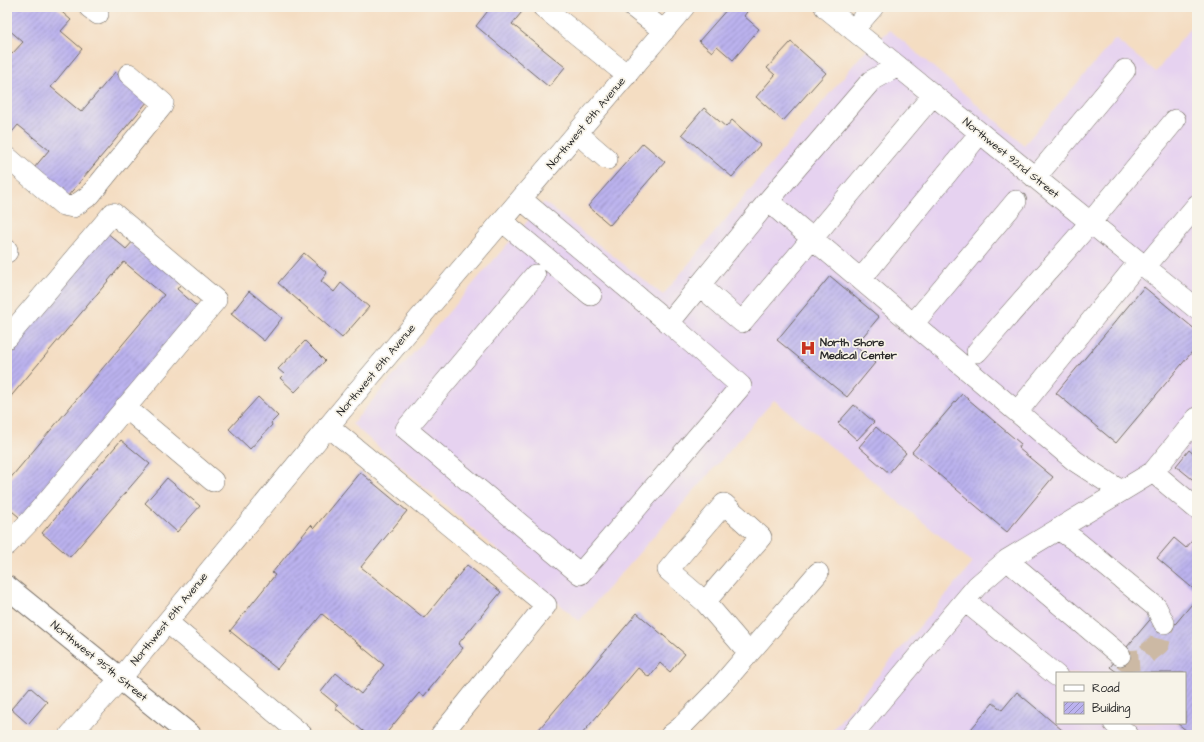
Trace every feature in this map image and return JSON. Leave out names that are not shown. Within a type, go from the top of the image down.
[{"type":"main road","name":"Northwest 95th Street","points":[[7,587],[190,735]]},
{"type":"street","points":[[544,7],[627,75]]},
{"type":"street","points":[[633,7],[664,31]]},
{"type":"street","name":"Northwest 8th Avenue","points":[[70,735],[121,678],[328,426],[684,7]]},
{"type":"street","name":"Northwest 92nd Street","points":[[825,7],[1197,309]]},
{"type":"street","points":[[854,30],[873,7]]},
{"type":"street","points":[[669,323],[768,201],[871,81],[898,66]]},
{"type":"street","points":[[1035,178],[1125,70]]},
{"type":"street","points":[[7,157],[63,205],[73,207],[90,194],[162,106],[163,103],[129,74]]},
{"type":"street","points":[[699,285],[742,322],[933,95]]},
{"type":"street","points":[[977,352],[1090,223],[1175,120]]},
{"type":"street","points":[[577,133],[607,159]]},
{"type":"street","points":[[861,279],[980,133]]},
{"type":"street","points":[[521,199],[669,323],[741,386],[580,574],[406,429],[535,275]]},
{"type":"street","points":[[768,201],[1075,461],[1121,491]]},
{"type":"street","points":[[913,324],[1016,201]]},
{"type":"street","points":[[1017,412],[1142,265],[1197,205]]},
{"type":"street","points":[[7,338],[113,213],[216,300],[31,520],[7,545]]},
{"type":"street","points":[[502,221],[591,295]]},
{"type":"street","points":[[125,407],[212,481]]},
{"type":"street","points":[[861,732],[977,586],[1007,560],[1153,472],[1197,418]]},
{"type":"street","points":[[328,426],[546,606],[441,735]]},
{"type":"street","points":[[1153,472],[1197,509]]},
{"type":"street","points":[[704,602],[761,537],[724,504],[668,570],[704,602],[749,653]]},
{"type":"street","points":[[1058,529],[1076,541],[1156,607],[1164,623]]},
{"type":"street","points":[[1007,560],[1120,655]]},
{"type":"street","points":[[671,735],[680,728],[749,653],[818,573]]},
{"type":"street","points":[[965,601],[1056,675]]},
{"type":"street","points":[[167,622],[302,735]]},
{"type":"street","points":[[1115,724],[1128,735]]},
{"type":"shaded area","name":"North Shore Medical Center","points":[[1197,19],[1197,735],[828,735],[973,563],[774,400],[579,621],[352,424],[544,202],[663,295],[864,52],[890,30],[1024,145],[1115,39],[1156,72]]},
{"type":"building","points":[[7,7],[56,7],[71,20],[61,31],[82,49],[51,87],[81,112],[115,72],[148,101],[67,197],[34,168],[49,150],[18,125],[7,138],[7,49],[12,54],[23,42],[7,28]]},
{"type":"building","points":[[491,7],[526,7],[512,24],[565,67],[549,87],[476,26]]},
{"type":"building","points":[[729,7],[746,7],[749,9],[744,16],[759,29],[733,60],[717,46],[712,52],[699,41]]},
{"type":"building","points":[[791,42],[826,73],[783,121],[756,97],[775,75],[767,68]]},
{"type":"building","points":[[704,108],[726,127],[732,120],[760,145],[732,177],[682,134]]},
{"type":"building","points":[[643,143],[665,162],[610,225],[588,206]]},
{"type":"building","points":[[105,231],[126,249],[135,239],[183,281],[177,289],[202,311],[24,521],[7,507],[7,480],[8,481],[164,295],[124,262],[7,401],[7,346]]},
{"type":"building","points":[[304,253],[327,273],[321,281],[334,292],[341,283],[369,307],[342,338],[278,283]]},
{"type":"building","points":[[830,276],[879,317],[855,346],[875,363],[847,397],[777,340]]},
{"type":"building","points":[[1144,287],[1197,331],[1197,346],[1116,443],[1056,393]]},
{"type":"building","points":[[249,291],[282,318],[264,341],[231,314]]},
{"type":"building","points":[[305,341],[325,361],[295,392],[280,378],[284,374],[278,369]]},
{"type":"building","points":[[962,394],[1021,444],[1018,448],[1053,477],[1007,532],[912,452]]},
{"type":"building","points":[[258,397],[278,416],[271,423],[272,425],[250,449],[229,429]]},
{"type":"building","points":[[854,405],[874,422],[857,440],[838,423]]},
{"type":"building","points":[[876,427],[906,453],[889,473],[859,447]]},
{"type":"building","points":[[121,440],[150,464],[70,557],[42,533]]},
{"type":"building","points":[[1189,450],[1197,457],[1197,483],[1176,466]]},
{"type":"building","points":[[360,472],[407,511],[361,567],[424,618],[467,565],[501,592],[458,644],[463,648],[424,696],[419,693],[385,735],[368,735],[335,708],[338,706],[321,692],[336,673],[361,694],[384,665],[322,614],[277,669],[230,631],[275,575],[272,573],[311,525],[314,528]]},
{"type":"building","points":[[167,478],[200,506],[177,532],[145,503]]},
{"type":"building","points":[[1197,535],[1197,592],[1157,558],[1174,538],[1186,548]]},
{"type":"building","points":[[1197,598],[1197,735],[1192,735],[1178,724],[1186,724],[1186,672],[1117,672],[1110,667],[1154,615],[1171,629]]},
{"type":"building","points":[[637,613],[685,654],[670,672],[660,663],[649,677],[638,668],[581,735],[534,735]]},
{"type":"building","points":[[30,687],[47,702],[28,724],[11,709]]},
{"type":"building","points":[[1017,692],[1068,735],[966,735],[993,703],[1002,710]]},
{"type":"tunnel","points":[[1120,655],[1127,661],[1139,660],[1159,644],[1164,623]]},
{"type":"place","name":"North Shore Medical Center","points":[[808,348]]}]
